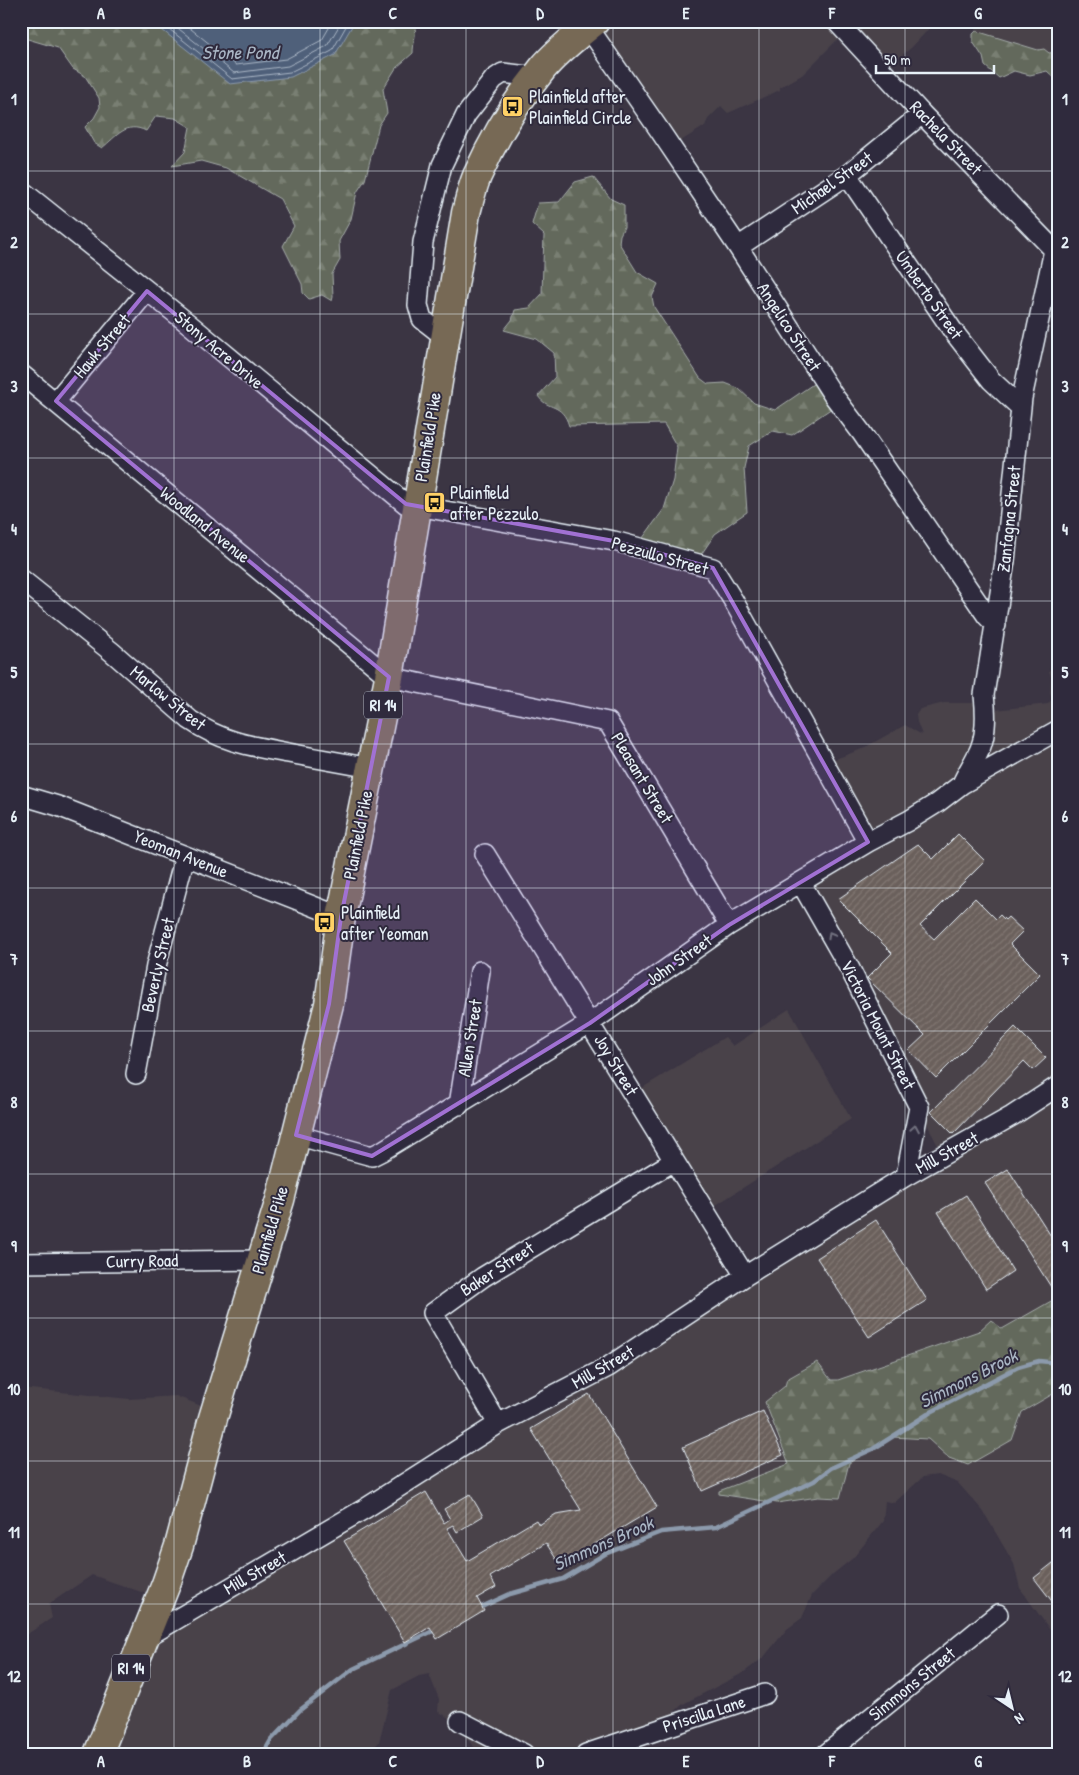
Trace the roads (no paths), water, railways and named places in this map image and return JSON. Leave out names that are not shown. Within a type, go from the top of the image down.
[{"type":"main road","name":"Plainfield Pike","points":[[98,1754],[166,1584],[179,1546],[213,1418],[280,1200],[329,1004],[341,917],[389,677],[466,213],[477,177],[500,130],[543,67],[591,24]]},
{"type":"street","name":"Rachela Street","points":[[836,21],[922,114],[1056,252]]},
{"type":"street","name":"Angelico Street","points":[[591,24],[833,395],[861,432],[987,616],[996,625]]},
{"type":"street","points":[[445,337],[422,319],[418,305],[423,242],[442,165],[466,115],[494,79],[503,73],[536,78]]},
{"type":"street","name":"Michael Street","points":[[738,247],[847,174],[922,114]]},
{"type":"street","name":"Umberto Street","points":[[847,174],[953,331],[991,380],[1021,408]]},
{"type":"street","name":"Stony Acre Drive","points":[[21,190],[147,291],[390,492],[406,504],[417,506]]},
{"type":"street","name":"Zanfagna Street","points":[[962,784],[983,739],[986,710],[984,695],[1005,560],[1021,408],[1056,252]]},
{"type":"street","name":"Hawk Street","points":[[56,401],[147,291]]},
{"type":"street","name":"Woodland Avenue","points":[[21,374],[389,677]]},
{"type":"street","name":"Pezzullo Street","points":[[417,506],[614,541],[713,568],[733,600],[868,842]]},
{"type":"street","name":"Marlow Street","points":[[21,579],[112,652],[204,730],[223,739],[248,746],[371,768]]},
{"type":"street","name":"Pleasant Street","points":[[389,677],[608,722],[729,925]]},
{"type":"street","name":"John Street","points":[[296,1135],[372,1156],[459,1105],[590,1023],[729,925],[868,842],[908,821],[937,803],[962,784],[1058,730]]},
{"type":"street","name":"Yeoman Avenue","points":[[21,795],[58,806],[341,917]]},
{"type":"street","name":"Joy Street","points":[[485,854],[745,1276]]},
{"type":"street","name":"Beverly Street","points":[[136,1074],[156,966],[185,856]]},
{"type":"street","name":"Victoria Mount Street","points":[[801,883],[850,969],[919,1107],[906,1176]]},
{"type":"street","name":"Allen Street","points":[[459,1105],[480,971]]},
{"type":"street","name":"Mill Street","points":[[143,1639],[366,1508],[498,1424],[608,1367],[745,1276],[906,1176],[1012,1116],[1058,1086]]},
{"type":"street","name":"Baker Street","points":[[498,1424],[433,1312],[483,1277],[674,1161]]},
{"type":"street","name":"Curry Road","points":[[21,1263],[262,1260]]},
{"type":"street","name":"Simmons Street","points":[[826,1754],[998,1614]]},
{"type":"street","name":"Priscilla Lane","points":[[586,1754],[764,1694]]},
{"type":"street","points":[[460,1721],[524,1754]]},
{"type":"water","name":"Stone Pond","points":[[149,21],[355,21],[335,55],[291,77],[230,84]]},
{"type":"waterway","name":"Simmons Brook","points":[[477,1609],[510,1594],[563,1579],[605,1554],[661,1532],[716,1527],[814,1481],[831,1468],[873,1449],[931,1412],[1018,1367],[1039,1361],[1058,1363]]},
{"type":"waterway","name":"Simmons Brook","points":[[263,1754],[271,1740],[300,1710],[353,1669],[437,1629]]},
{"type":"place","name":"Plainfield after Plainfield Circle","points":[[513,107]]},
{"type":"place","name":"Plainfield after Pezzulo","points":[[434,503]]},
{"type":"place","name":"Plainfield after Yeoman","points":[[325,923]]}]
